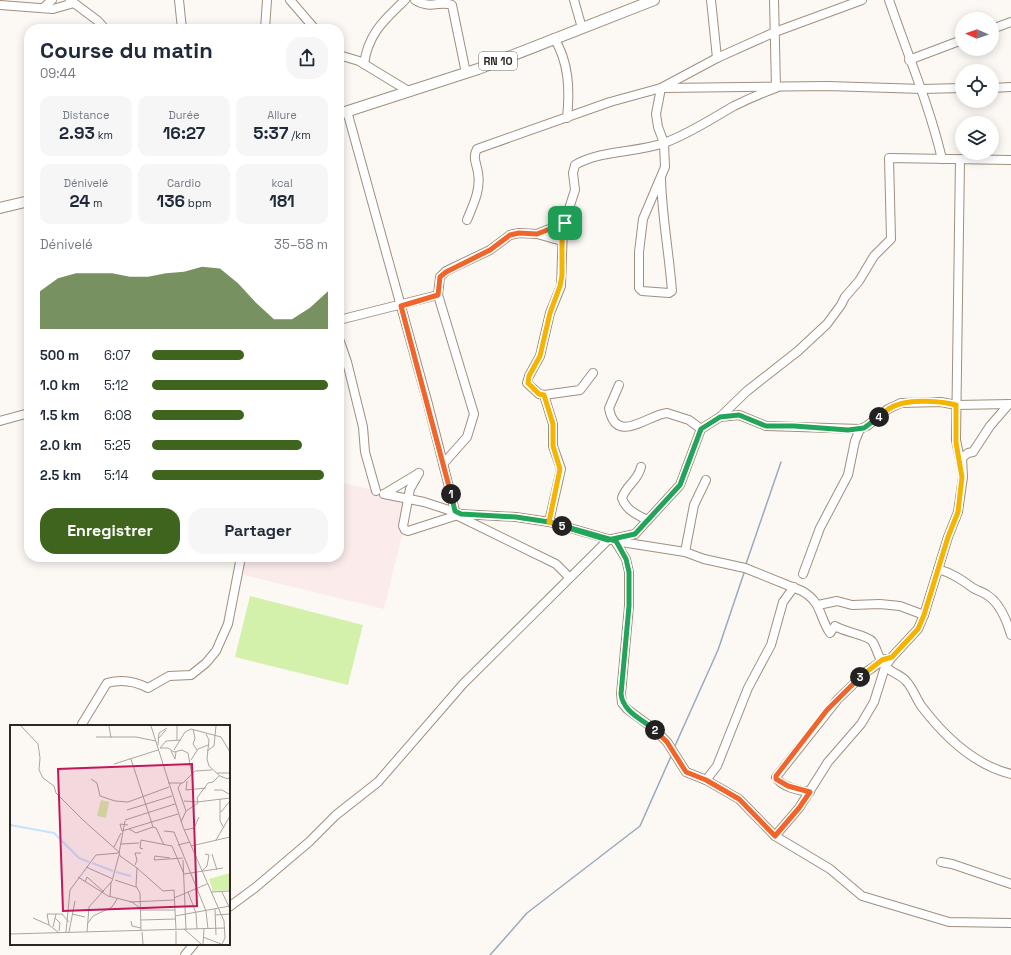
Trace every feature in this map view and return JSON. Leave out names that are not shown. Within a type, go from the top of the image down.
[{"type":"main road","name":"RN 10","points":[[344,112],[466,73],[654,0]]},
{"type":"main road","points":[[0,208],[24,202]]},
{"type":"street","points":[[43,8],[52,0]]},
{"type":"street","points":[[179,0],[181,24]]},
{"type":"street","points":[[266,24],[268,0]]},
{"type":"street","points":[[290,0],[311,24]]},
{"type":"street","points":[[364,64],[368,44],[374,33],[405,0]]},
{"type":"street","points":[[415,0],[428,5],[447,3],[452,5],[466,73]]},
{"type":"street","points":[[574,0],[582,28]]},
{"type":"street","points":[[711,0],[717,58]]},
{"type":"street","points":[[774,0],[776,88]]},
{"type":"street","points":[[467,220],[479,188],[478,173],[474,157],[477,149],[610,102],[660,88],[717,58],[775,32],[862,0]]},
{"type":"street","points":[[889,0],[909,60],[922,89],[934,124],[942,159]]},
{"type":"street","points":[[0,5],[58,8],[72,2],[101,24]]},
{"type":"street","points":[[999,26],[1011,22]]},
{"type":"street","points":[[554,38],[558,44],[568,80],[567,118]]},
{"type":"street","points":[[909,60],[955,43]]},
{"type":"street","points":[[344,58],[364,64],[410,92]]},
{"type":"street","points":[[660,88],[776,88],[828,86],[922,89],[955,88]]},
{"type":"street","points":[[999,88],[1011,87]]},
{"type":"street","points":[[660,88],[656,114],[658,127],[664,143],[666,158],[661,179],[643,218],[639,252],[639,288],[642,291],[669,293],[672,291],[667,238],[662,216],[661,179]]},
{"type":"street","points":[[593,373],[580,390],[544,395],[539,394],[529,386],[528,379],[540,356],[550,313],[560,286],[562,275],[562,241],[565,223],[575,190],[573,173],[575,165],[603,156],[664,143],[708,122],[749,98],[776,88]]},
{"type":"street","points":[[344,115],[401,306],[457,513]]},
{"type":"street","points":[[230,906],[256,888],[309,842],[336,815],[378,782],[463,684],[513,636],[569,578],[612,540],[635,534],[680,485],[701,429],[720,417],[747,391],[798,351],[827,324],[845,297],[859,281],[874,256],[891,239],[889,158],[955,159]]},
{"type":"street","points":[[960,160],[956,443],[962,477]]},
{"type":"street","points":[[999,160],[1011,160]]},
{"type":"street","points":[[537,234],[565,223]]},
{"type":"street","points":[[443,464],[467,437],[474,414],[438,295],[440,277],[446,272],[490,250],[510,235],[519,233],[537,234],[562,241]]},
{"type":"street","points":[[344,319],[401,306],[438,295]]},
{"type":"street","points":[[344,353],[363,427],[365,452],[376,491]]},
{"type":"street","points":[[619,385],[609,408],[618,426],[633,426],[667,413],[690,420],[701,429]]},
{"type":"street","points":[[544,395],[553,424],[553,446],[560,469],[549,522]]},
{"type":"street","points":[[720,417],[739,415],[766,426],[860,429],[867,426],[900,403],[941,402],[956,405],[1010,404]]},
{"type":"street","points":[[810,792],[780,783],[776,779],[776,776],[827,710],[860,678],[884,664],[892,657],[918,629],[924,615],[948,537],[958,512],[962,477],[962,458],[968,453],[973,452],[990,426],[1010,404]]},
{"type":"street","points":[[0,421],[24,414]]},
{"type":"street","points":[[803,574],[820,528],[848,475],[855,441],[860,429]]},
{"type":"street","points":[[641,467],[639,475],[624,492],[622,498],[626,506],[635,514],[648,520]]},
{"type":"street","points":[[685,552],[694,506],[706,480]]},
{"type":"street","points":[[569,578],[556,564],[457,513],[408,499],[403,526],[408,531],[457,513],[516,517],[549,522],[612,540],[685,552],[704,559],[747,569],[794,587],[810,596],[818,605],[830,633],[835,626],[847,632],[864,636],[872,641],[876,654],[884,664],[906,681],[928,715],[959,746],[981,762],[1011,774]]},
{"type":"street","points":[[612,540],[626,559],[629,572],[629,606],[621,694],[622,703],[667,742],[686,772],[706,780],[739,799],[775,836],[830,869],[854,890],[869,899],[949,922],[1011,923]]},
{"type":"street","points":[[82,724],[107,683],[116,680],[127,681],[148,688],[169,676],[191,675],[206,663],[216,651],[228,624],[240,562]]},
{"type":"street","points":[[938,569],[952,573],[978,592],[987,594],[996,602],[1008,624],[1011,635]]},
{"type":"street","points":[[706,780],[717,766],[748,688],[771,646],[783,602],[794,587]]},
{"type":"street","points":[[818,605],[836,601],[852,605],[880,604],[900,606],[924,615]]},
{"type":"street","points":[[775,836],[799,808],[828,762],[861,724],[874,702],[884,664]]},
{"type":"street","points":[[941,862],[952,864],[1011,884]]},
{"type":"street","points":[[185,955],[193,945]]},
{"type":"shaded area","points":[[344,483],[411,499],[384,609],[235,573],[238,562],[344,562]]},
{"type":"green space","points":[[250,596],[363,625],[348,685],[235,657]]},
{"type":"waterway","points":[[746,564],[781,462]]},
{"type":"waterway","points":[[674,748],[718,650],[745,570]]},
{"type":"waterway","points":[[490,955],[527,913],[640,826],[672,754]]},
{"type":"route","points":[[565,223],[537,234],[519,233],[510,235],[490,250],[446,272],[440,277],[438,283],[438,295],[401,306],[455,511],[461,514],[516,517],[549,522],[608,540],[616,541],[626,559],[629,572],[629,606],[621,694],[622,703],[627,709],[654,729],[667,742],[686,772],[692,776],[706,780],[739,799],[775,836],[799,808],[810,792],[779,782],[776,779],[779,772],[796,749],[810,734],[827,710],[866,672],[882,660],[892,657],[918,629],[924,615],[948,537],[958,512],[960,501],[962,477],[956,443],[956,405],[941,402],[900,403],[895,405],[867,426],[860,429],[848,430],[794,426],[766,426],[739,415],[720,417],[701,429],[680,485],[635,534],[608,540],[578,531],[549,522],[560,474],[560,464],[553,446],[553,424],[544,395],[539,394],[529,386],[528,379],[540,356],[546,336],[548,319],[560,286],[562,275],[563,227],[565,223]]}]
